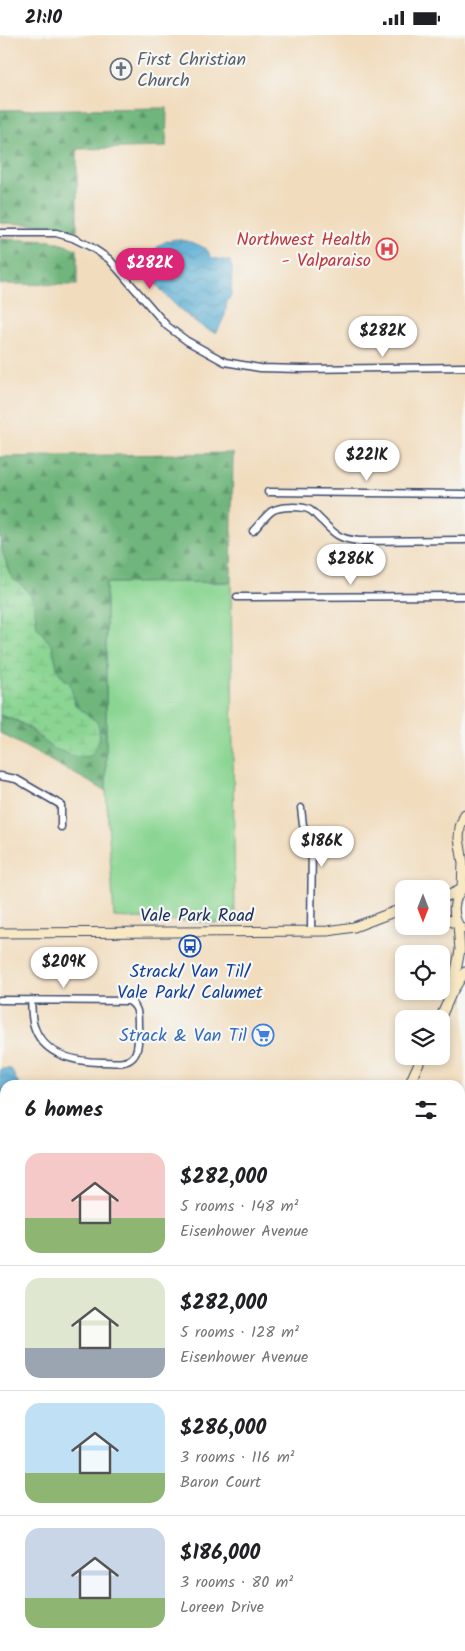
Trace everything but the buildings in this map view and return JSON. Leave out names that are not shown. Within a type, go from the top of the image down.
[{"type":"main road","points":[[452,992],[460,950],[458,924],[454,907],[462,888],[463,866],[459,838],[460,827],[465,818]]},
{"type":"main road","points":[[450,894],[462,888]]},
{"type":"main road","name":"Vale Park Road","points":[[0,933],[341,930],[395,912]]},
{"type":"main road","name":"Vale Park Road","points":[[391,914],[395,914]]},
{"type":"main road","points":[[450,921],[458,924],[465,933]]},
{"type":"main road","points":[[444,1010],[452,992],[465,972]]},
{"type":"main road","points":[[411,1080],[418,1065]]},
{"type":"street","points":[[0,233],[56,233],[73,238],[91,247],[109,259],[167,326],[218,360],[260,368],[465,367]]},
{"type":"street","points":[[268,492],[465,494]]},
{"type":"street","points":[[253,531],[270,512],[277,509],[298,508],[312,511],[338,537],[348,540],[465,540]]},
{"type":"street","points":[[237,597],[465,596]]},
{"type":"street","points":[[0,776],[16,779],[61,805],[61,827]]},
{"type":"street","points":[[301,808],[303,825],[312,843],[311,931]]},
{"type":"street","points":[[0,1000],[30,1000],[129,1001],[135,1005],[138,1011],[138,1048],[134,1057],[126,1062],[92,1062],[72,1060],[61,1055],[42,1040],[34,1027],[30,1000]]},
{"type":"green space","points":[[167,108],[166,147],[77,149],[77,231],[52,225],[0,223],[0,110]]},
{"type":"green space","points":[[0,239],[52,241],[77,249],[77,285],[0,284]]},
{"type":"green space","points":[[233,453],[231,582],[106,583],[106,791],[0,733],[0,715],[21,723],[39,738],[100,738],[86,713],[75,706],[70,683],[61,676],[52,646],[37,627],[32,599],[24,587],[13,579],[9,573],[0,536],[0,457]]},
{"type":"green space","points":[[0,536],[9,573],[13,579],[24,587],[33,599],[37,627],[52,646],[61,676],[70,683],[75,705],[97,722],[99,740],[91,756],[77,757],[52,748],[30,728],[18,721],[0,715]]},
{"type":"green space","points":[[231,582],[235,924],[114,917],[106,791],[106,583]]},
{"type":"water","points":[[176,239],[201,246],[208,251],[212,258],[230,261],[232,268],[231,296],[227,302],[225,315],[217,332],[210,331],[191,318],[168,298],[152,279],[149,268],[156,249],[163,243]]},
{"type":"water","points":[[0,1069],[11,1069],[16,1080],[0,1080]]},
{"type":"place","name":"First Christian Church","points":[[121,69]]},
{"type":"place","name":"Northwest Health - Valparaiso","points":[[387,249]]},
{"type":"place","name":"Strack/ Van Til/ Vale Park/ Calumet","points":[[190,946]]},
{"type":"place","name":"Strack & Van Til","points":[[263,1035]]}]
